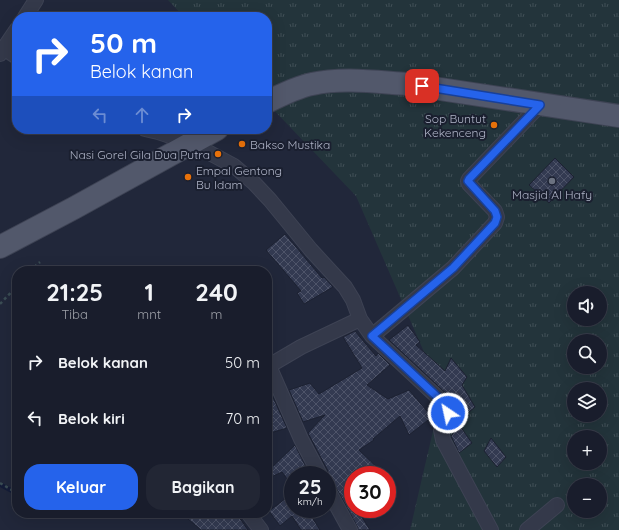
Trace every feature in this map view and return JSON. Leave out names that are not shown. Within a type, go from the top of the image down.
[{"type":"main road","points":[[272,99],[312,84],[336,81],[407,84],[619,116]]},
{"type":"main road","points":[[0,247],[208,134]]},
{"type":"street","points":[[28,12],[36,0]]},
{"type":"street","points":[[12,37],[2,51],[12,54]]},
{"type":"street","points":[[372,336],[453,268],[495,223],[497,217],[495,211],[468,181],[540,105]]},
{"type":"street","points":[[164,134],[191,143],[234,166],[261,190],[311,250],[345,287],[353,300],[360,319],[372,336],[446,405],[448,413],[441,430],[443,440],[491,530]]},
{"type":"street","points":[[272,365],[301,347],[360,319]]},
{"type":"street","points":[[272,376],[315,466]]},
{"type":"street","points":[[336,504],[350,530]]},
{"type":"street","points":[[526,530],[557,504]]},
{"type":"street","points":[[252,518],[261,530]]},
{"type":"path","points":[[36,266],[40,262]]},
{"type":"path","points":[[0,304],[12,291]]},
{"type":"path","points":[[0,483],[12,490]]},
{"type":"green space","points":[[168,0],[619,0],[619,530],[410,530],[439,405],[445,371],[424,352],[356,196],[272,108],[272,12],[179,12]]},
{"type":"building","name":"Masjid Al Hafy","points":[[555,158],[574,177],[549,203],[529,185]]},
{"type":"building","points":[[285,234],[322,278],[324,277],[333,287],[304,304],[297,293],[301,291],[266,250]]},
{"type":"building","points":[[408,325],[420,342],[416,345],[445,371],[451,358],[467,377],[462,385],[475,407],[462,418],[452,399],[389,340]]},
{"type":"building","points":[[355,331],[376,356],[378,353],[390,365],[367,385],[388,399],[409,390],[432,417],[409,435],[400,416],[373,439],[374,440],[359,450],[376,466],[344,466],[344,502],[336,488],[336,466],[325,466],[308,433],[325,415],[303,422],[289,390],[310,383],[319,394],[362,368],[343,337]]},
{"type":"building","points":[[272,395],[287,428],[272,432]]},
{"type":"building","points":[[460,426],[472,443],[459,453],[451,436]]},
{"type":"building","points":[[491,438],[506,457],[497,467],[484,451]]},
{"type":"building","points":[[295,445],[306,466],[284,466],[284,475],[282,472],[272,477],[272,467]]},
{"type":"building","points":[[284,500],[284,518],[290,518],[280,526],[272,515],[272,509]]},
{"type":"building","points":[[187,518],[240,518],[248,530],[201,530]]},
{"type":"building","points":[[293,518],[313,518],[320,530],[301,530]]},
{"type":"building","points":[[353,518],[363,518],[370,530],[358,530]]},
{"type":"waterway","points":[[1,485],[12,491]]},
{"type":"place","name":"Sop Buntut Kekenceng","points":[[494,125]]},
{"type":"place","name":"Bakso Mustika","points":[[242,144]]},
{"type":"place","name":"Nasi Gorel Gila Dua Putra","points":[[218,154]]},
{"type":"place","name":"Empal Gentong Bu Idam","points":[[188,177]]},
{"type":"place","name":"Masjid Al Hafy","points":[[552,181]]},
{"type":"route","points":[[422,86],[540,105],[468,181],[469,184],[495,211],[497,217],[495,223],[453,268],[372,336],[446,405],[448,413]]}]
